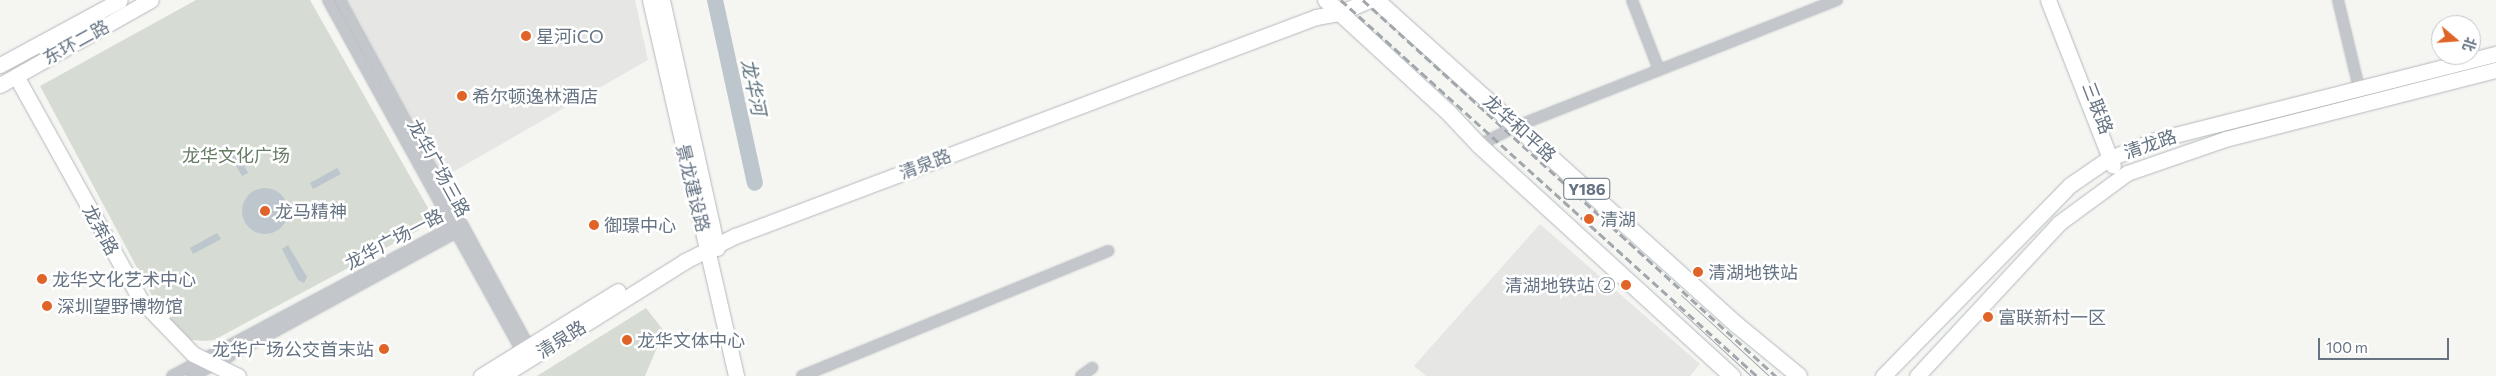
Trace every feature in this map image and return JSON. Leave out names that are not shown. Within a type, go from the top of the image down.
[{"type":"main road","name":"东环二路","points":[[0,65],[120,0]]},
{"type":"main road","name":"东环二路","points":[[0,84],[151,0]]},
{"type":"main road","name":"景龙建设路","points":[[650,0],[697,216],[711,243],[746,376]]},
{"type":"main road","name":"景龙建设路","points":[[662,0],[736,376]]},
{"type":"main road","name":"清泉路","points":[[481,376],[711,243],[1316,17],[1330,3],[1370,0]]},
{"type":"main road","name":"龙华和平路","points":[[1376,0],[1737,325],[1799,376]]},
{"type":"main road","name":"三联路","points":[[2048,0],[2121,178]]},
{"type":"main road","name":"三联路","points":[[2057,0],[2112,157]]},
{"type":"main road","name":"Y186","points":[[1330,3],[1448,112],[1479,145],[1732,376]]},
{"type":"main road","name":"清龙路","points":[[1883,376],[2070,185],[2112,157],[2155,140],[2496,54]]},
{"type":"main road","name":"清龙路","points":[[1917,376],[2059,223],[2121,178],[2225,139],[2496,70]]},
{"type":"main road","name":"龙奔路","points":[[16,76],[137,294],[169,332],[207,362],[238,376]]},
{"type":"main road","name":"清泉路","points":[[502,376],[711,243]]},
{"type":"street","name":"龙华广场三路","points":[[328,0],[526,349]]},
{"type":"street","name":"龙华广场三路","points":[[340,0],[457,227]]},
{"type":"street","points":[[1632,0],[1659,70]]},
{"type":"street","points":[[1479,145],[1517,126],[1824,2],[1838,0]]},
{"type":"street","points":[[2338,0],[2359,88]]},
{"type":"street","name":"龙华广场一路","points":[[172,376],[207,362],[457,227]]},
{"type":"street","points":[[802,376],[1109,251]]},
{"type":"street","name":"龙华广场一路","points":[[193,376],[207,362]]},
{"type":"street","points":[[1081,376],[1092,368]]},
{"type":"shaded area","points":[[347,0],[635,0],[648,60],[444,177]]},
{"type":"shaded area","points":[[235,149],[248,173],[242,176],[228,152]]},
{"type":"shaded area","points":[[337,168],[341,174],[313,189],[310,183]]},
{"type":"shaded area","points":[[270,188],[282,194],[287,202],[287,220],[282,228],[274,233],[260,234],[248,228],[243,220],[242,206],[248,194],[256,189]]},
{"type":"shaded area","points":[[1540,224],[1700,364],[1690,376],[1426,376],[1414,366]]},
{"type":"shaded area","points":[[217,233],[221,239],[193,254],[190,248]]},
{"type":"shaded area","points":[[288,245],[307,277],[304,283],[298,280],[282,249]]},
{"type":"green space","name":"龙华文化广场","points":[[196,0],[310,0],[428,208],[419,230],[214,340],[206,341],[191,340],[158,307],[40,86]]},
{"type":"green space","name":"龙华文体中心","points":[[646,308],[664,331],[645,376],[537,376]]},
{"type":"waterway","name":"龙华河","points":[[715,0],[755,183]]},
{"type":"tram line","points":[[1681,295],[1769,376]]},
{"type":"tram line","points":[[1673,304],[1751,376]]},
{"type":"railway","points":[[1341,0],[1757,376]]},
{"type":"railway","points":[[1363,0],[1776,376]]},
{"type":"place","name":"星河iCO","points":[[526,36]]},
{"type":"place","name":"希尔顿逸林酒店","points":[[462,96]]},
{"type":"place","name":"龙马精神","points":[[265,211]]},
{"type":"place","name":"清湖","points":[[1589,219]]},
{"type":"place","name":"御璟中心","points":[[594,225]]},
{"type":"place","name":"清湖地铁站","points":[[1698,272]]},
{"type":"place","name":"龙华文化艺术中心","points":[[42,279]]},
{"type":"place","name":"清湖地铁站 ②","points":[[1626,285]]},
{"type":"place","name":"深圳望野博物馆","points":[[47,306]]},
{"type":"place","name":"富联新村一区","points":[[1988,317]]},
{"type":"place","name":"龙华文体中心","points":[[627,340]]},
{"type":"place","name":"龙华广场公交首末站","points":[[384,349]]}]
